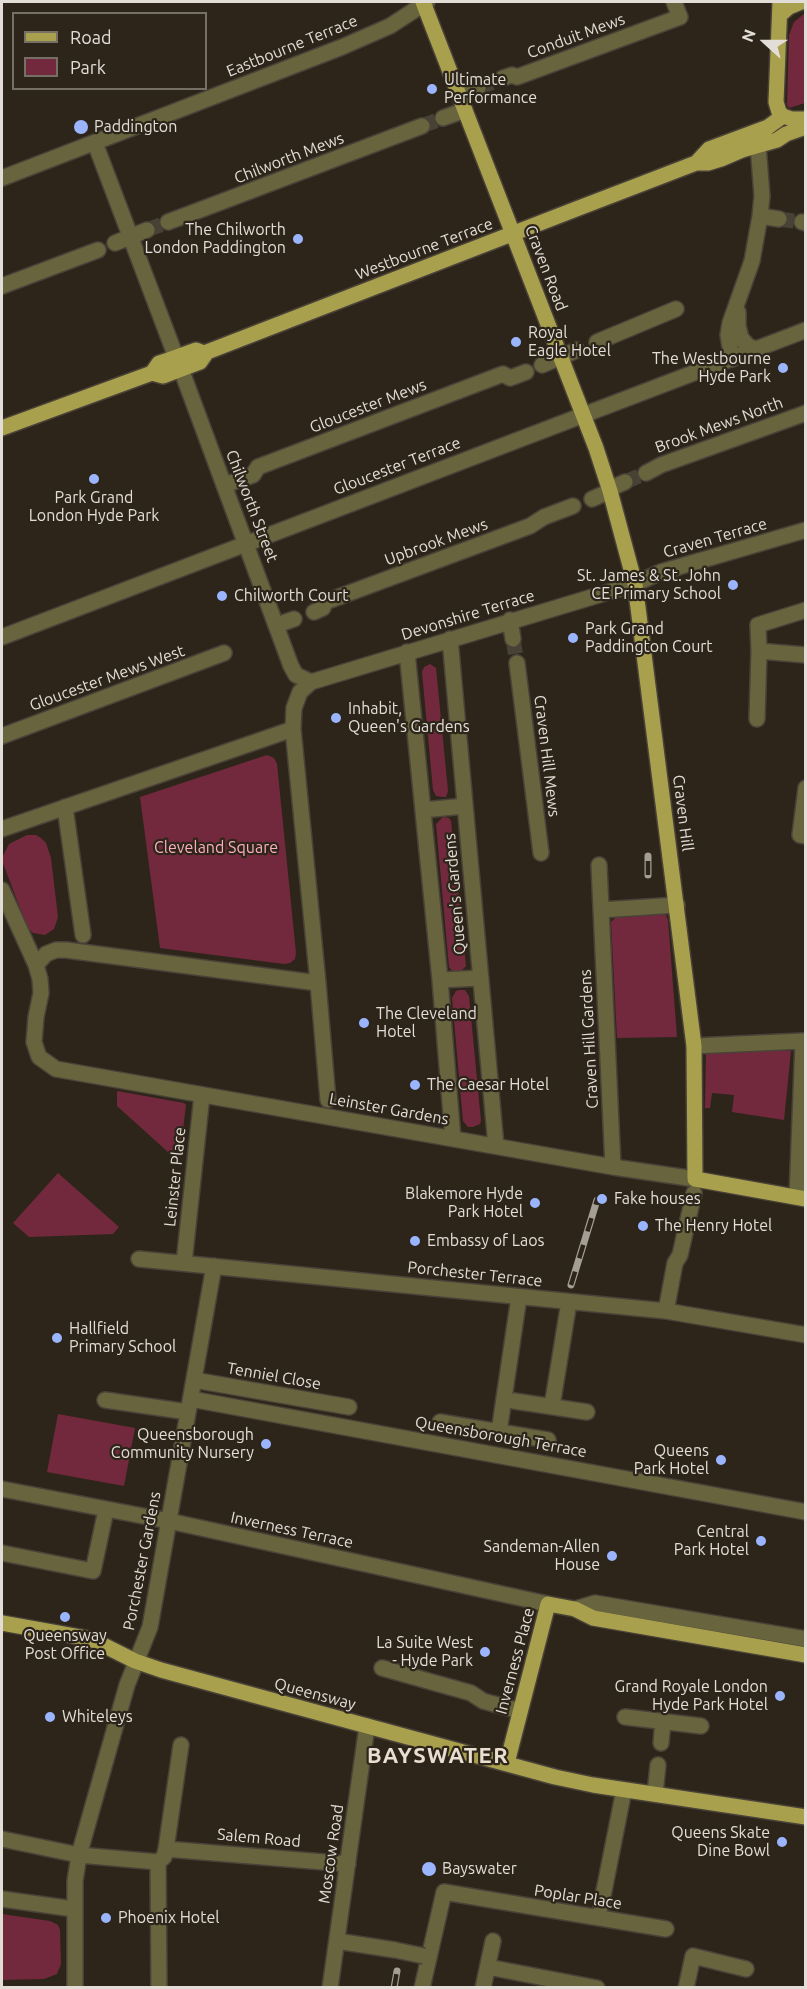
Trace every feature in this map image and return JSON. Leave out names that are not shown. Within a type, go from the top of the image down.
[{"type":"main road","name":"Craven Road","points":[[424,2],[583,416],[609,490],[635,584]]},
{"type":"main road","points":[[801,2],[780,8],[776,97],[777,108],[783,116],[792,119],[806,119]]},
{"type":"main road","points":[[696,163],[709,149],[768,127],[783,116]]},
{"type":"main road","name":"Westbourne Terrace","points":[[2,428],[152,373],[164,376],[179,363],[200,362],[204,353],[696,163],[708,163],[777,140],[806,127]]},
{"type":"main road","name":"Craven Hill","points":[[635,584],[694,1046]]},
{"type":"main road","points":[[694,1046],[694,1186],[801,1198]]},
{"type":"main road","name":"Inverness Terrace","points":[[548,1604],[575,1609],[593,1618],[806,1655]]},
{"type":"main road","name":"Inverness Place","points":[[507,1763],[548,1604]]},
{"type":"main road","name":"Queensway","points":[[2,1623],[91,1639],[135,1661],[172,1673],[555,1777],[624,1790],[806,1817]]},
{"type":"street","name":"Eastbourne Terrace","points":[[2,178],[342,47],[390,26],[424,2]]},
{"type":"street","name":"Conduit Mews","points":[[503,78],[512,75],[517,77],[680,17],[674,2]]},
{"type":"street","points":[[442,118],[463,103],[478,88]]},
{"type":"street","name":"Chilworth Mews","points":[[168,222],[422,126]]},
{"type":"street","name":"Chilworth Street","points":[[95,143],[296,675],[311,682]]},
{"type":"street","points":[[732,359],[728,335],[730,323],[752,261],[760,216],[762,196],[758,145]]},
{"type":"street","points":[[760,216],[779,219]]},
{"type":"street","points":[[114,243],[147,230]]},
{"type":"street","points":[[2,286],[98,250]]},
{"type":"street","points":[[738,303],[737,320],[741,338],[748,346],[755,349]]},
{"type":"street","points":[[597,342],[676,309]]},
{"type":"street","name":"Gloucester Terrace","points":[[2,637],[806,330]]},
{"type":"street","points":[[542,365],[577,350]]},
{"type":"street","name":"Gloucester Mews","points":[[225,485],[253,475],[258,467],[503,374],[510,378],[526,372]]},
{"type":"street","name":"Brook Mews North","points":[[646,473],[661,465],[806,412]]},
{"type":"street","points":[[592,499],[625,482]]},
{"type":"street","name":"Upbrook Mews","points":[[314,612],[323,608],[325,602],[530,526],[544,517],[573,506]]},
{"type":"street","name":"Craven Terrace","points":[[635,584],[661,572],[806,530]]},
{"type":"street","name":"Devonshire Terrace","points":[[311,682],[635,584]]},
{"type":"street","points":[[757,719],[758,625],[806,610]]},
{"type":"street","points":[[277,625],[294,619]]},
{"type":"street","points":[[510,620],[513,639]]},
{"type":"street","name":"Queen's Gardens","points":[[450,639],[496,1146]]},
{"type":"street","points":[[759,651],[806,655]]},
{"type":"street","name":"Queen's Gardens","points":[[407,652],[440,981],[453,1139]]},
{"type":"street","name":"Gloucester Mews West","points":[[2,736],[224,653]]},
{"type":"street","name":"Craven Hill Mews","points":[[517,663],[541,853]]},
{"type":"street","points":[[311,682],[300,692],[292,718],[328,1100]]},
{"type":"street","points":[[2,829],[293,729]]},
{"type":"street","points":[[806,788],[800,836],[806,836]]},
{"type":"street","points":[[423,810],[465,806]]},
{"type":"street","points":[[65,807],[83,935]]},
{"type":"street","name":"Craven Hill Gardens","points":[[599,865],[613,1167]]},
{"type":"street","name":"Leinster Gardens","points":[[2,890],[36,965],[40,979],[41,993],[34,1042],[39,1057],[56,1069],[613,1167],[694,1186]]},
{"type":"street","points":[[601,910],[677,905]]},
{"type":"street","points":[[36,965],[46,954],[56,950],[318,983]]},
{"type":"street","name":"Queen's Gardens","points":[[440,981],[481,978]]},
{"type":"street","points":[[694,1046],[803,1041],[801,1198]]},
{"type":"street","name":"Leinster Place","points":[[184,1263],[202,1095]]},
{"type":"street","points":[[666,1311],[694,1186]]},
{"type":"street","name":"Porchester Terrace","points":[[139,1259],[666,1311],[806,1335]]},
{"type":"street","name":"Porchester Gardens","points":[[75,1988],[74,1909],[79,1855],[135,1661],[145,1644],[150,1627],[214,1266]]},
{"type":"street","points":[[499,1432],[519,1297]]},
{"type":"street","points":[[552,1406],[569,1302]]},
{"type":"street","name":"Tenniel Close","points":[[194,1380],[349,1407]]},
{"type":"street","name":"Queensborough Terrace","points":[[105,1400],[189,1406],[806,1512]]},
{"type":"street","points":[[514,1401],[587,1412]]},
{"type":"street","points":[[440,1422],[548,1440]]},
{"type":"street","name":"Inverness Terrace","points":[[2,1489],[169,1521],[548,1604]]},
{"type":"street","points":[[2,1553],[93,1570],[106,1510]]},
{"type":"street","name":"Inverness Terrace","points":[[575,1609],[595,1603],[806,1639]]},
{"type":"street","points":[[382,1668],[471,1693],[483,1701],[520,1711]]},
{"type":"street","points":[[625,1717],[701,1726]]},
{"type":"street","points":[[661,1743],[663,1722]]},
{"type":"street","name":"Moscow Road","points":[[330,1988],[367,1726]]},
{"type":"street","points":[[159,1988],[162,1855],[181,1745]]},
{"type":"street","points":[[655,1794],[658,1765]]},
{"type":"street","points":[[601,1906],[624,1790]]},
{"type":"street","name":"Salem Road","points":[[2,1839],[79,1855],[162,1855],[348,1864]]},
{"type":"street","name":"Poplar Place","points":[[422,1988],[426,1957],[444,1892],[666,1929]]},
{"type":"street","points":[[2,1899],[74,1909]]},
{"type":"street","points":[[337,1941],[426,1957]]},
{"type":"street","points":[[483,1988],[493,1941]]},
{"type":"street","points":[[686,1988],[693,1956],[746,1968]]},
{"type":"street","points":[[488,1967],[558,1984],[597,1988]]},
{"type":"green space","points":[[805,13],[805,103],[789,108],[787,105],[789,35],[794,22]]},
{"type":"green space","points":[[430,664],[436,668],[448,791],[446,797],[436,796],[433,790],[422,672],[424,667]]},
{"type":"green space","name":"Cleveland Square","points":[[267,755],[274,758],[277,764],[295,959],[284,964],[160,948],[140,797]]},
{"type":"green space","points":[[443,817],[451,821],[466,966],[459,973],[454,973],[449,967],[436,824]]},
{"type":"green space","points":[[27,835],[36,835],[41,838],[46,843],[51,858],[58,917],[54,929],[45,935],[33,933],[27,927],[3,863],[3,856],[9,844]]},
{"type":"green space","points":[[665,913],[668,920],[677,1037],[617,1038],[611,922],[617,916]]},
{"type":"green space","points":[[459,990],[465,990],[469,996],[481,1121],[473,1127],[468,1127],[463,1121],[452,998]]},
{"type":"green space","points":[[706,1051],[791,1051],[784,1120],[732,1112],[734,1095],[712,1093],[710,1108],[705,1108]]},
{"type":"green space","points":[[117,1091],[186,1105],[179,1162],[117,1106]]},
{"type":"green space","points":[[58,1173],[119,1227],[113,1234],[29,1237],[13,1223]]},
{"type":"green space","points":[[58,1414],[135,1428],[124,1486],[47,1472]]},
{"type":"green space","points":[[2,1914],[50,1921],[58,1925],[61,1964],[57,1974],[44,1979],[2,1980]]},
{"type":"tunnel","points":[[478,88],[503,78]]},
{"type":"tunnel","points":[[422,126],[443,118]]},
{"type":"tunnel","points":[[779,219],[802,222]]},
{"type":"tunnel","points":[[147,230],[168,222]]},
{"type":"tunnel","points":[[625,482],[646,473]]},
{"type":"tunnel","points":[[513,639],[517,663]]},
{"type":"railway","points":[[648,856],[648,875]]},
{"type":"railway","points":[[571,1285],[597,1200]]},
{"type":"railway","points":[[394,1988],[397,1971]]},
{"type":"place","name":"Ultimate Performance","points":[[432,89]]},
{"type":"place","name":"Paddington","points":[[81,127]]},
{"type":"place","name":"The Chilworth London Paddington","points":[[298,239]]},
{"type":"place","name":"Royal Eagle Hotel","points":[[516,342]]},
{"type":"place","name":"The Westbourne Hyde Park","points":[[783,368]]},
{"type":"place","name":"Park Grand London Hyde Park","points":[[94,479]]},
{"type":"place","name":"St. James & St. John CE Primary School","points":[[733,585]]},
{"type":"place","name":"Chilworth Court","points":[[222,596]]},
{"type":"place","name":"Park Grand Paddington Court","points":[[573,638]]},
{"type":"place","name":"Inhabit, Queen's Gardens","points":[[336,718]]},
{"type":"place","name":"The Cleveland Hotel","points":[[364,1023]]},
{"type":"place","name":"The Caesar Hotel","points":[[415,1085]]},
{"type":"place","name":"Fake houses","points":[[602,1199]]},
{"type":"place","name":"Blakemore Hyde Park Hotel","points":[[535,1203]]},
{"type":"place","name":"The Henry Hotel","points":[[643,1226]]},
{"type":"place","name":"Embassy of Laos","points":[[415,1241]]},
{"type":"place","name":"Hallfield Primary School","points":[[57,1338]]},
{"type":"place","name":"Queensborough Community Nursery","points":[[266,1444]]},
{"type":"place","name":"Queens Park Hotel","points":[[721,1460]]},
{"type":"place","name":"Central Park Hotel","points":[[761,1541]]},
{"type":"place","name":"Sandeman-Allen House","points":[[612,1556]]},
{"type":"place","name":"Queensway Post Office","points":[[65,1617]]},
{"type":"place","name":"La Suite West - Hyde Park","points":[[485,1652]]},
{"type":"place","name":"Grand Royale London Hyde Park Hotel","points":[[780,1696]]},
{"type":"place","name":"Whiteleys","points":[[50,1717]]},
{"type":"place","name":"Queens Skate Dine Bowl","points":[[782,1842]]},
{"type":"place","name":"Bayswater","points":[[429,1869]]},
{"type":"place","name":"Phoenix Hotel","points":[[106,1918]]},
{"type":"district","name":"BAYSWATER","points":[[438,1756]]}]
